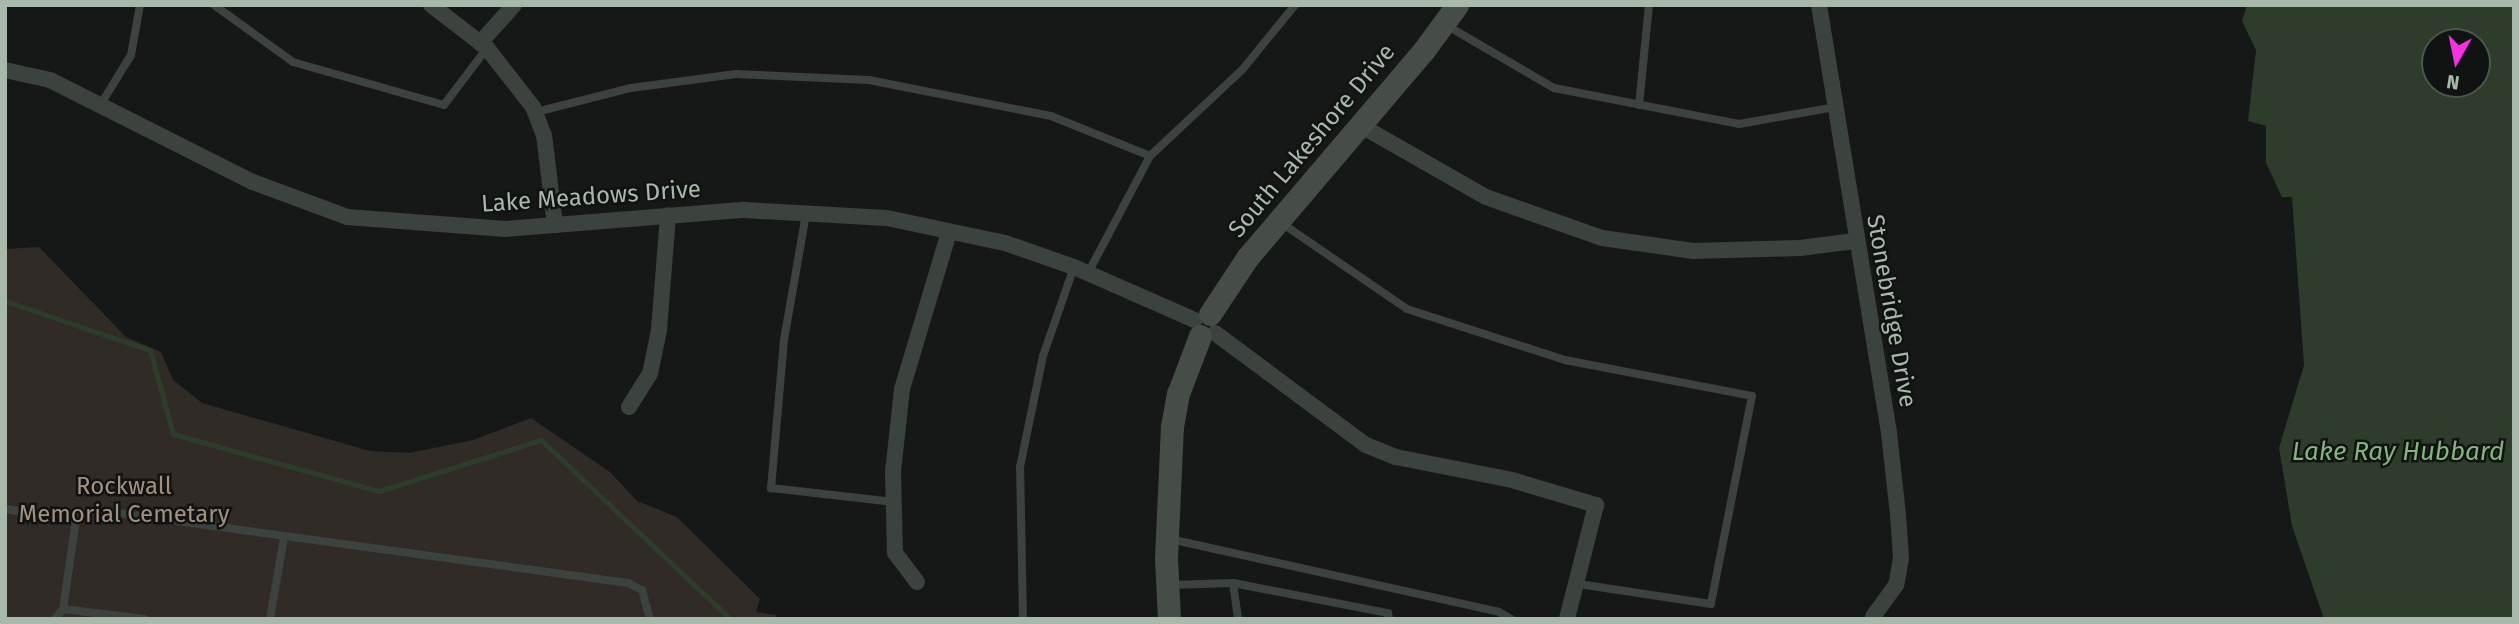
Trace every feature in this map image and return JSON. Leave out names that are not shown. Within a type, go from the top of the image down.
[{"type":"street","points":[[431,5],[483,46],[536,112],[544,135],[555,225]]},
{"type":"street","points":[[483,46],[514,5]]},
{"type":"street","name":"Stonebridge Drive","points":[[1819,5],[1855,241],[1889,433],[1901,558],[1896,585],[1873,617]]},
{"type":"street","name":"South Lakeshore Drive","points":[[1169,619],[1167,538],[1174,411],[1205,326],[1277,221],[1450,14]]},
{"type":"street","name":"Lake Meadows Drive","points":[[5,70],[50,80],[253,182],[347,217],[506,229],[744,210],[887,218],[1005,243],[1081,270],[1205,326],[1366,444],[1396,457],[1512,481],[1596,505],[1567,619]]},
{"type":"street","points":[[1358,124],[1486,197],[1602,238],[1693,251],[1800,248],[1855,241]]},
{"type":"street","points":[[629,407],[650,374],[659,330],[668,215]]},
{"type":"street","points":[[917,582],[895,553],[894,502],[902,389],[949,232]]},
{"type":"lane","points":[[100,104],[131,55],[140,5]]},
{"type":"lane","points":[[214,5],[293,62],[444,105],[483,46]]},
{"type":"lane","points":[[1023,619],[1020,467],[1043,356],[1081,270],[1150,156],[1242,70],[1295,5]]},
{"type":"lane","points":[[1639,106],[1649,5]]},
{"type":"lane","points":[[1450,14],[1553,88],[1740,124],[1835,107]]},
{"type":"lane","points":[[536,112],[631,88],[736,74],[869,80],[1051,116],[1150,156]]},
{"type":"lane","points":[[806,214],[784,340],[771,488],[894,502]]},
{"type":"lane","points":[[1277,221],[1407,309],[1565,360],[1752,396],[1711,604],[1578,584]]},
{"type":"lane","points":[[5,509],[76,520]]},
{"type":"lane","points":[[55,619],[63,610],[76,520],[83,512],[116,511],[284,537],[628,583],[642,590],[650,619]]},
{"type":"lane","points":[[270,619],[284,537]]},
{"type":"lane","points":[[1167,538],[1499,612],[1511,619]]},
{"type":"lane","points":[[1233,583],[1237,619]]},
{"type":"lane","points":[[1167,585],[1233,583],[1388,613],[1389,619]]},
{"type":"lane","points":[[63,610],[144,619]]},
{"type":"green space","name":"Rockwall Memorial Cemetary","points":[[39,247],[126,337],[161,352],[173,380],[202,403],[370,451],[409,453],[473,440],[531,418],[610,472],[637,501],[677,517],[760,599],[756,612],[776,615],[775,619],[5,619],[5,249]]},
{"type":"water","name":"Lake Ray Hubbard","points":[[2247,5],[2514,5],[2514,619],[2324,619],[2292,526],[2279,448],[2304,365],[2292,197],[2282,197],[2266,163],[2266,126],[2248,121],[2256,50],[2242,21]]},
{"type":"waterway","points":[[5,301],[150,350],[173,434],[379,491],[541,440],[730,619]]}]
